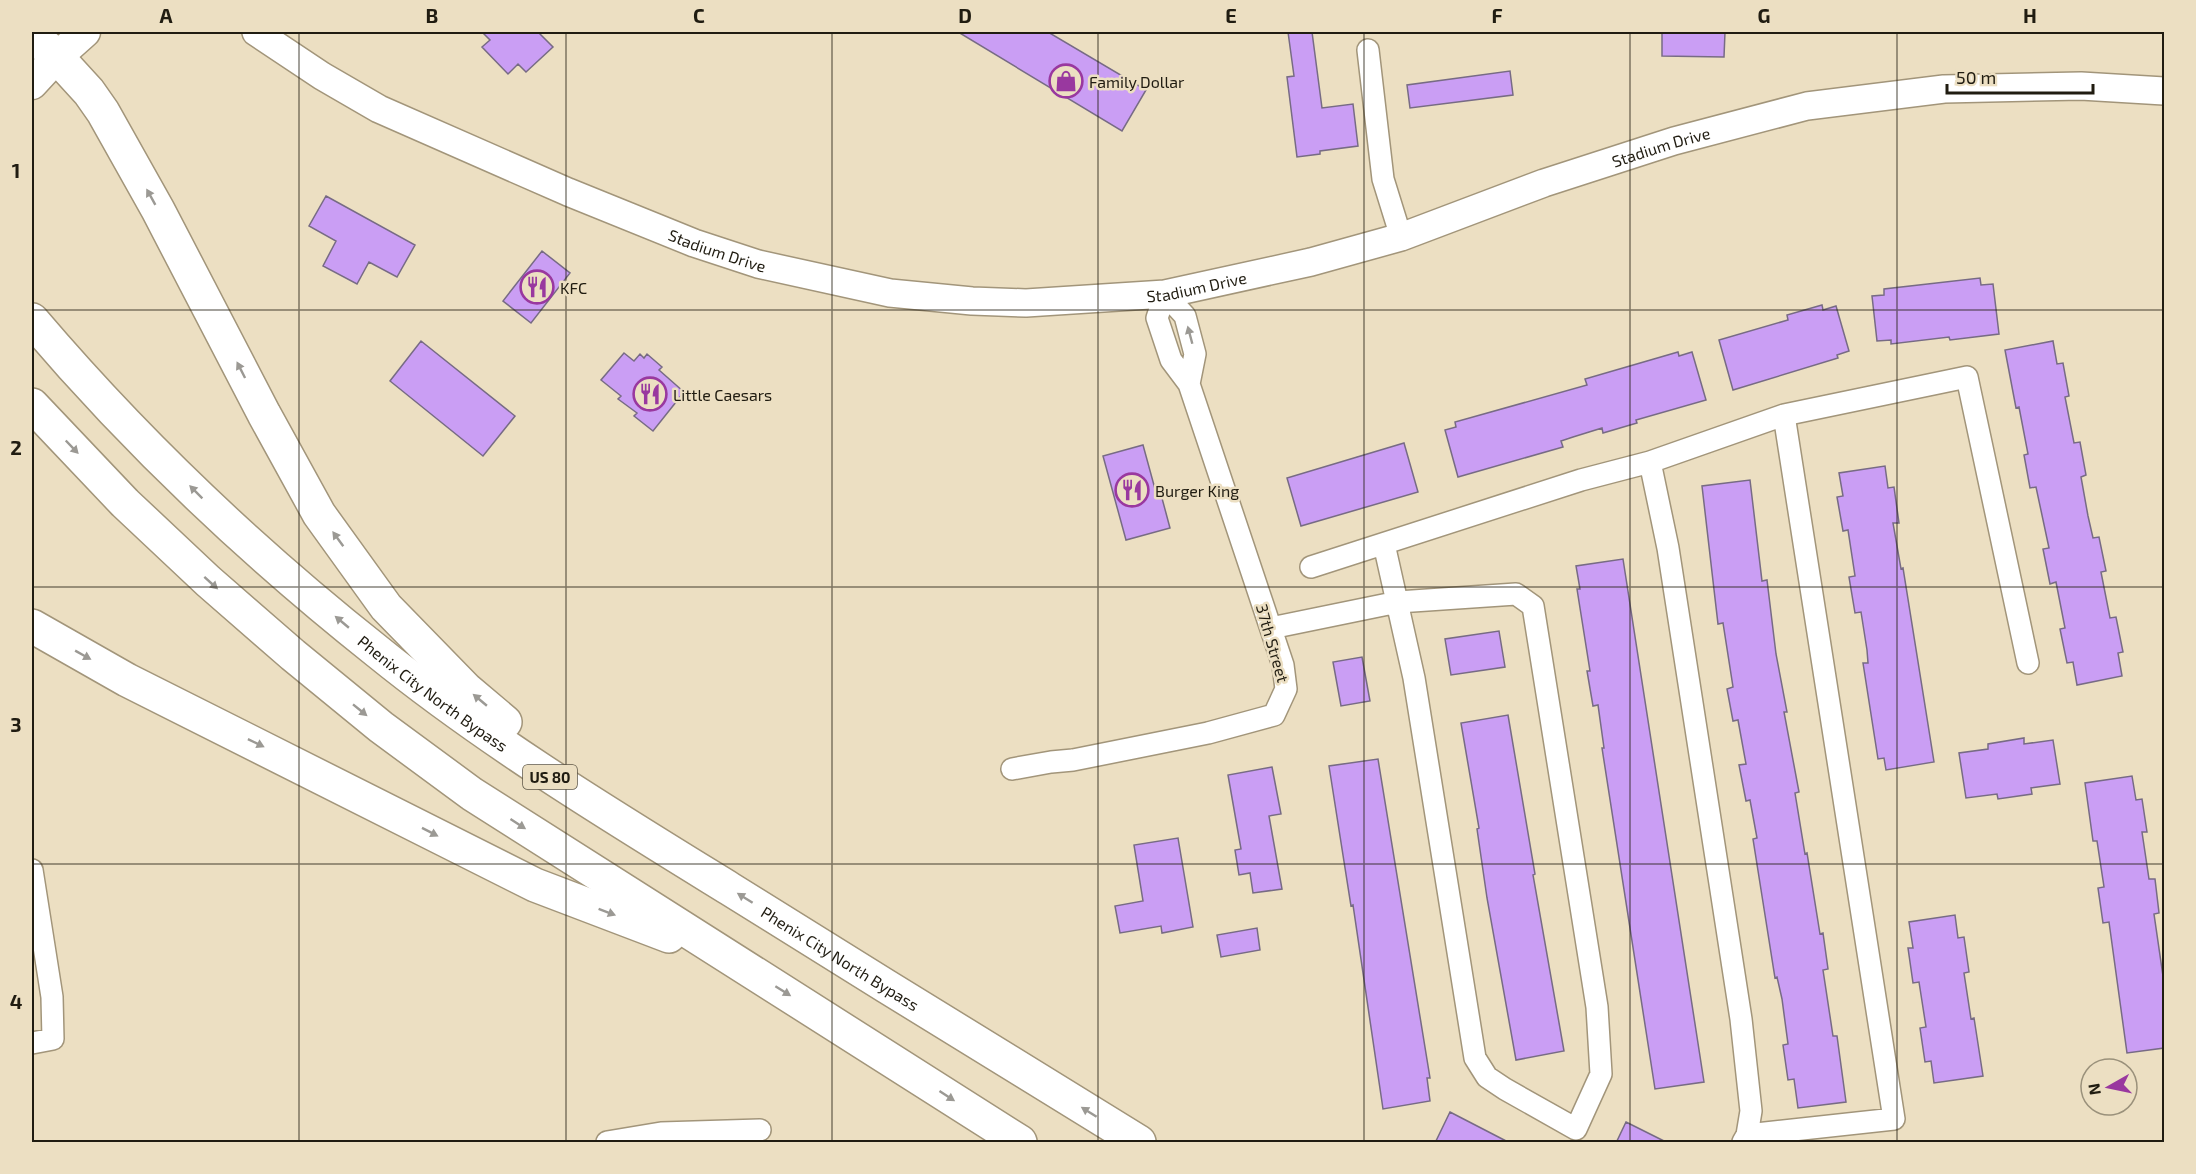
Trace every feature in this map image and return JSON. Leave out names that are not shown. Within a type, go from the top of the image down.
[{"type":"highway","points":[[32,34],[89,92],[103,112],[159,210],[264,414],[319,514],[386,607],[466,688],[501,718],[692,866]]},
{"type":"highway","name":"Phenix City North Bypass","points":[[32,320],[129,426],[209,505],[379,654],[525,761],[1139,1143]]},
{"type":"highway","points":[[32,405],[125,502],[208,580],[293,655],[381,727],[472,795],[1020,1143]]},
{"type":"highway","points":[[32,626],[127,680],[535,885],[733,960]]},
{"type":"main road","points":[[32,84],[85,32]]},
{"type":"street","name":"Stadium Drive","points":[[256,32],[322,76],[379,110],[577,196],[694,243],[758,264],[890,293],[958,301],[1026,303],[1165,294],[1311,262],[1401,237],[1544,183],[1663,144],[1807,106],[1944,89],[2081,86],[2164,91]]},
{"type":"street","points":[[1368,50],[1383,179],[1401,237]]},
{"type":"street","name":"37th Street","points":[[1012,769],[1073,760],[1208,733],[1274,714],[1286,689],[1283,665],[1189,384],[1195,354],[1185,315],[1165,294]]},
{"type":"street","points":[[1311,567],[1581,480],[1650,462],[1785,415],[1967,377],[2028,663]]},
{"type":"street","points":[[1650,462],[1668,548],[1741,1020],[1750,1111],[1745,1139],[1894,1119],[1785,415]]},
{"type":"street","points":[[1271,628],[1398,602],[1516,594],[1533,606],[1597,1007],[1601,1074],[1576,1129],[1487,1077],[1475,1058],[1414,678],[1398,602],[1384,544]]},
{"type":"street","points":[[32,870],[52,997],[53,1039],[32,1043]]},
{"type":"street","points":[[607,1143],[760,1130]]},
{"type":"building","points":[[482,32],[538,32],[553,47],[526,72],[518,64],[508,74],[482,47],[490,40]]},
{"type":"building","points":[[958,32],[1048,32],[1146,90],[1122,131]]},
{"type":"building","points":[[1288,32],[1312,32],[1322,108],[1353,104],[1358,146],[1320,151],[1320,154],[1297,157],[1287,77],[1294,76]]},
{"type":"building","points":[[1662,32],[1725,32],[1724,57],[1662,56]]},
{"type":"building","points":[[1510,71],[1513,95],[1410,108],[1407,85]]},
{"type":"building","points":[[326,196],[415,245],[397,277],[369,262],[357,284],[323,266],[336,241],[309,226]]},
{"type":"building","name":"KFC","points":[[542,251],[570,273],[531,323],[503,301]]},
{"type":"building","points":[[1980,278],[1981,285],[1993,284],[1999,334],[1891,344],[1891,340],[1877,341],[1872,296],[1884,295],[1884,289]]},
{"type":"building","points":[[1822,305],[1823,310],[1836,306],[1849,351],[1837,355],[1838,358],[1733,390],[1719,340],[1788,320],[1787,315]]},
{"type":"building","points":[[421,341],[515,416],[483,456],[390,381]]},
{"type":"building","points":[[2053,341],[2057,364],[2063,363],[2069,396],[2065,397],[2074,443],[2080,442],[2086,475],[2081,477],[2093,538],[2099,537],[2106,571],[2101,572],[2110,618],[2116,617],[2123,652],[2118,653],[2122,676],[2077,685],[2073,662],[2067,663],[2060,629],[2065,628],[2056,582],[2050,584],[2043,549],[2049,548],[2036,487],[2030,488],[2024,455],[2028,454],[2005,350]]},
{"type":"building","points":[[1678,352],[1679,356],[1692,352],[1706,400],[1636,420],[1637,423],[1603,433],[1602,428],[1573,437],[1561,441],[1563,447],[1458,477],[1445,430],[1456,427],[1455,422],[1587,385],[1585,379]]},
{"type":"building","name":"Little Caesars","points":[[624,353],[634,361],[640,354],[644,358],[647,354],[662,367],[659,370],[684,392],[653,431],[634,416],[637,413],[618,399],[621,396],[601,380]]},
{"type":"building","points":[[1404,443],[1418,492],[1301,526],[1287,478]]},
{"type":"building","points":[[1143,445],[1155,489],[1159,487],[1170,528],[1126,540],[1103,456]]},
{"type":"building","points":[[1885,466],[1888,488],[1894,487],[1899,523],[1893,523],[1901,569],[1903,568],[1934,762],[1886,770],[1884,758],[1878,759],[1863,663],[1868,663],[1867,650],[1861,612],[1855,613],[1849,577],[1855,576],[1848,530],[1843,531],[1837,497],[1843,496],[1839,473]]},
{"type":"building","points":[[1750,480],[1762,581],[1767,580],[1776,654],[1787,712],[1784,712],[1799,792],[1795,793],[1820,934],[1823,933],[1828,969],[1823,970],[1833,1036],[1837,1036],[1846,1102],[1798,1108],[1794,1079],[1788,1080],[1783,1045],[1788,1044],[1753,839],[1757,838],[1750,800],[1746,801],[1739,765],[1746,764],[1738,720],[1733,721],[1727,689],[1733,687],[1723,623],[1718,624],[1702,486]]},
{"type":"building","points":[[1623,559],[1704,1082],[1655,1089],[1602,748],[1604,748],[1598,705],[1593,706],[1577,589],[1580,589],[1576,566]]},
{"type":"building","points":[[1499,631],[1505,667],[1451,675],[1445,639]]},
{"type":"building","points":[[1362,657],[1370,701],[1341,706],[1333,662]]},
{"type":"building","points":[[1508,715],[1564,1051],[1516,1060],[1487,898],[1477,829],[1479,828],[1461,723]]},
{"type":"building","points":[[2024,738],[2024,744],[2053,740],[2060,784],[2031,788],[2032,794],[1998,799],[1997,794],[1966,798],[1959,753],[1988,749],[1988,744]]},
{"type":"building","points":[[1378,759],[1430,1078],[1427,1078],[1430,1101],[1383,1109],[1353,905],[1351,906],[1329,766]]},
{"type":"building","points":[[1272,767],[1281,814],[1269,816],[1282,889],[1253,893],[1250,873],[1239,875],[1235,850],[1241,849],[1228,775]]},
{"type":"building","points":[[2132,776],[2136,800],[2142,799],[2147,832],[2142,832],[2149,879],[2155,879],[2159,913],[2154,914],[2164,983],[2164,1048],[2127,1053],[2109,922],[2103,923],[2098,888],[2104,887],[2097,841],[2093,841],[2085,783]]},
{"type":"building","points":[[1178,838],[1193,927],[1162,933],[1161,926],[1120,933],[1115,906],[1143,901],[1134,845]]},
{"type":"building","points":[[1955,915],[1958,938],[1964,937],[1969,972],[1964,973],[1983,1076],[1934,1083],[1931,1061],[1925,1062],[1920,1028],[1926,1027],[1919,982],[1913,983],[1908,948],[1913,948],[1909,922]]},
{"type":"building","points":[[1257,928],[1260,950],[1221,957],[1217,935]]},
{"type":"building","points":[[1450,1112],[1510,1143],[1435,1143]]},
{"type":"building","points":[[1626,1122],[1668,1143],[1616,1143]]},
{"type":"place","name":"Family Dollar","points":[[1066,81]]},
{"type":"place","name":"KFC","points":[[537,287]]},
{"type":"place","name":"Little Caesars","points":[[650,394]]},
{"type":"place","name":"Burger King","points":[[1132,490]]}]
